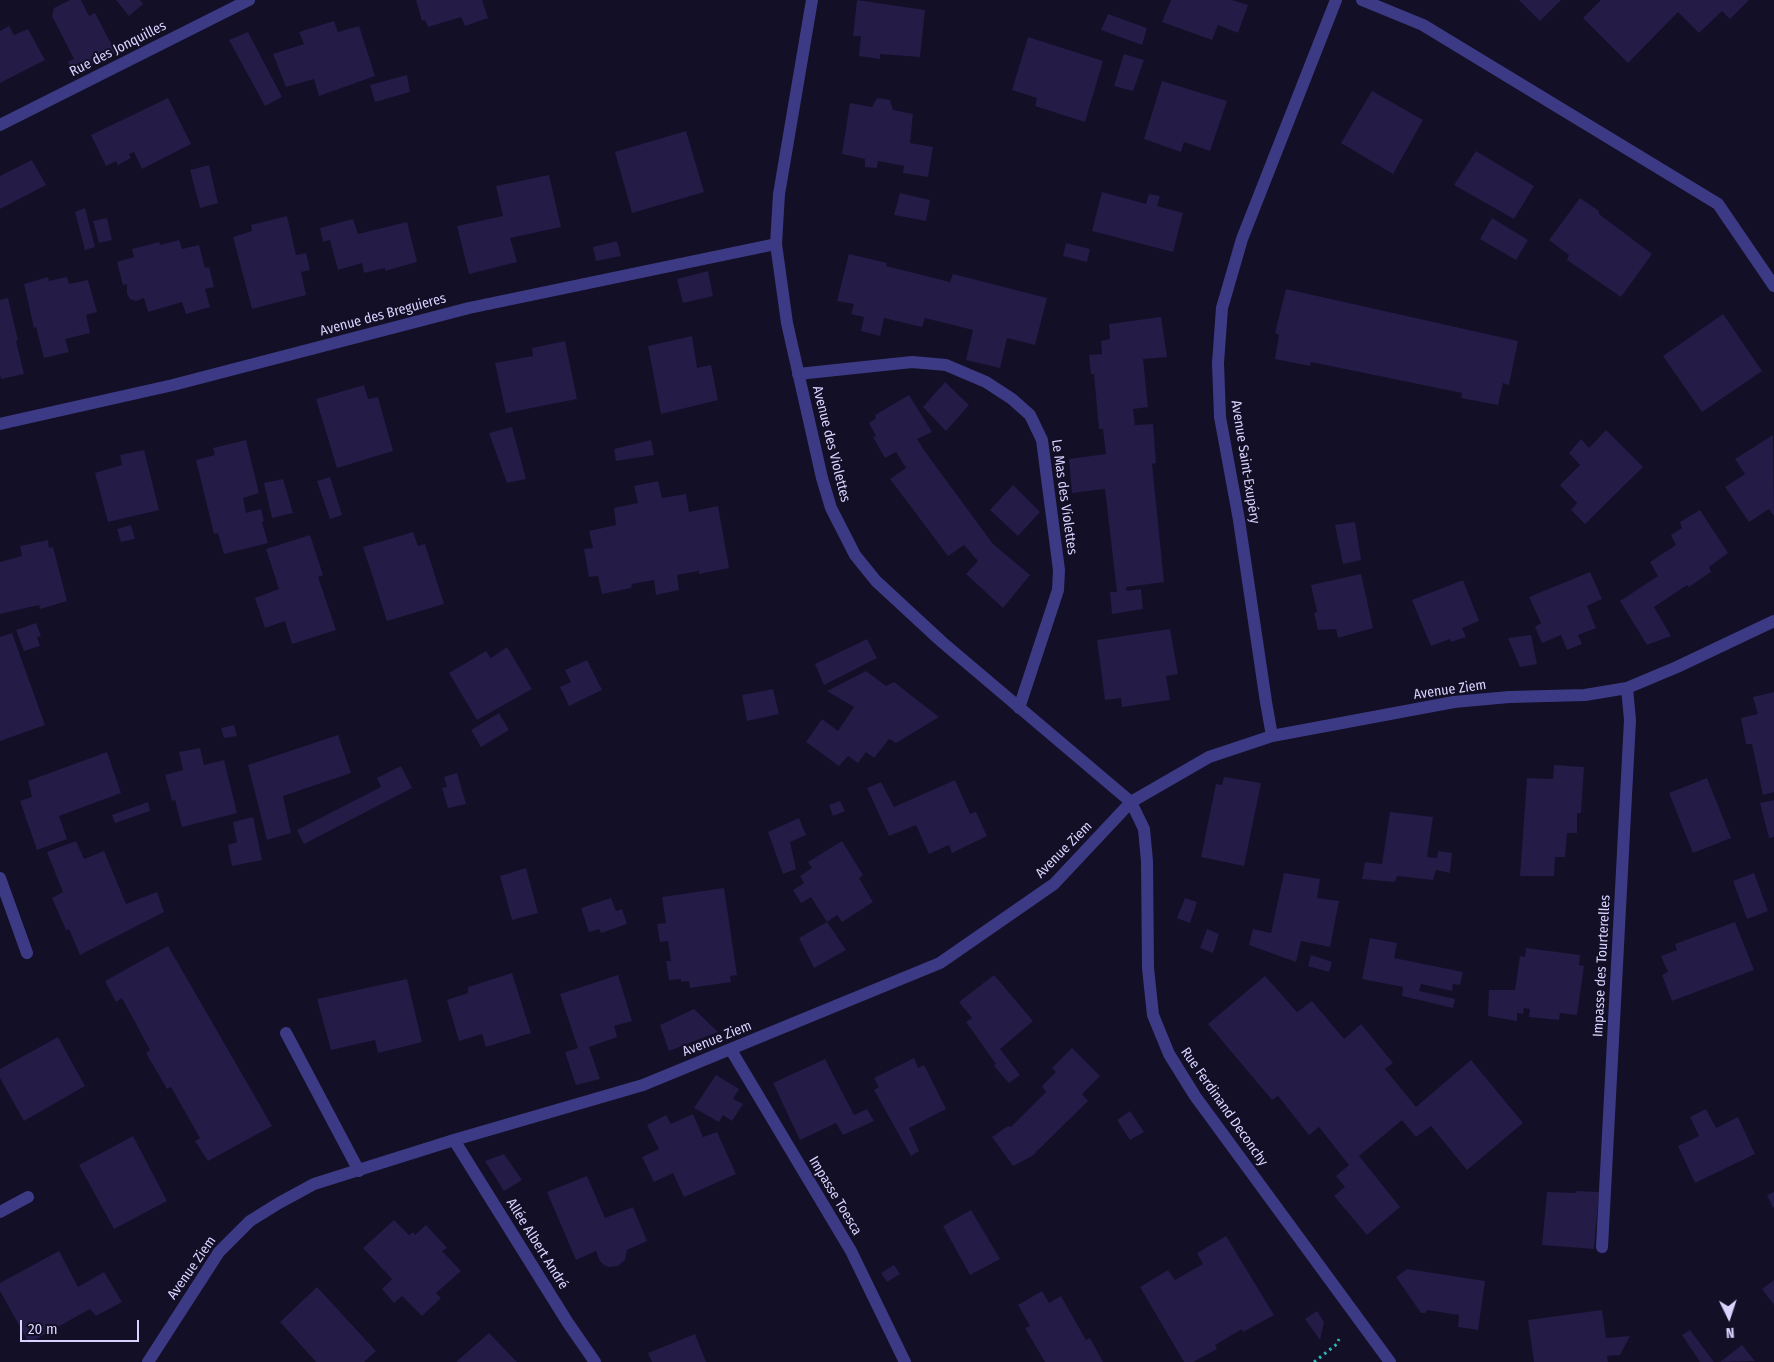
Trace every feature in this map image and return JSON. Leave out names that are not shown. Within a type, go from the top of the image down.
[{"type":"street","name":"Rue des Jonquilles","points":[[0,125],[249,0]]},
{"type":"street","name":"Avenue des Violettes","points":[[812,0],[779,194],[776,244],[787,323],[822,478],[831,508],[855,555],[876,581],[942,642],[1131,802]]},
{"type":"street","name":"Avenue Saint-Exupéry","points":[[1272,736],[1220,417],[1218,363],[1222,308],[1242,239],[1336,0]]},
{"type":"street","points":[[1362,0],[1423,25],[1718,204],[1774,286]]},
{"type":"street","name":"Avenue des Breguieres","points":[[0,424],[173,385],[469,308],[776,244]]},
{"type":"street","name":"Le Mas des Violettes","points":[[798,374],[912,362],[946,365],[986,382],[1012,399],[1030,415],[1042,440],[1060,570],[1058,590],[1019,708]]},
{"type":"street","name":"Avenue Ziem","points":[[148,1362],[219,1252],[250,1220],[314,1184],[643,1084],[731,1050],[940,963],[1054,884],[1131,802],[1210,757],[1272,736],[1454,702],[1509,697],[1585,695],[1627,688],[1677,667],[1774,621]]},
{"type":"street","name":"Impasse des Tourterelles","points":[[1602,1247],[1630,720],[1627,688]]},
{"type":"street","name":"Rue Ferdinand Deconchy","points":[[1131,802],[1144,829],[1147,861],[1148,968],[1152,1014],[1169,1054],[1201,1103],[1390,1362]]},
{"type":"street","points":[[0,878],[27,953]]},
{"type":"street","points":[[286,1033],[359,1171]]},
{"type":"street","name":"Impasse Toesca","points":[[731,1050],[851,1251],[905,1362]]},
{"type":"street","name":"Allée Albert André","points":[[454,1140],[568,1323],[595,1362]]},
{"type":"street","points":[[0,1212],[28,1197]]},
{"type":"building","points":[[70,0],[81,0],[89,16],[95,13],[116,53],[73,74],[68,62],[74,59],[52,16],[54,8]]},
{"type":"building","points":[[116,0],[140,0],[143,4],[129,16]]},
{"type":"building","points":[[416,0],[482,0],[488,18],[465,26],[461,17],[428,27],[425,20],[422,21]]},
{"type":"building","points":[[857,0],[925,10],[920,57],[880,54],[880,59],[859,56],[861,36],[853,36]]},
{"type":"building","points":[[1171,0],[1232,0],[1248,5],[1238,33],[1218,25],[1212,40],[1162,22]]},
{"type":"building","points":[[1519,0],[1561,0],[1540,21]]},
{"type":"building","points":[[1601,0],[1749,0],[1730,19],[1722,11],[1699,33],[1678,12],[1628,63],[1583,18]]},
{"type":"building","points":[[1108,14],[1147,28],[1142,45],[1101,30]]},
{"type":"building","points":[[334,21],[338,32],[359,26],[375,76],[319,96],[314,79],[286,87],[273,54],[304,44],[299,32]]},
{"type":"building","points":[[9,26],[14,35],[28,29],[45,60],[0,83],[0,31]]},
{"type":"building","points":[[248,32],[282,97],[265,106],[229,40]]},
{"type":"building","points":[[1028,37],[1103,61],[1085,122],[1035,106],[1037,98],[1012,90]]},
{"type":"building","points":[[1124,54],[1144,60],[1133,91],[1114,86]]},
{"type":"building","points":[[407,75],[410,92],[375,102],[370,85]]},
{"type":"building","points":[[1162,81],[1227,101],[1210,151],[1184,142],[1181,152],[1144,139]]},
{"type":"building","points":[[1372,91],[1423,120],[1393,174],[1341,143]]},
{"type":"building","points":[[168,98],[191,144],[142,169],[134,152],[129,154],[131,158],[118,165],[116,161],[106,166],[91,135]]},
{"type":"building","points":[[877,98],[890,100],[893,110],[913,114],[910,143],[933,147],[928,177],[903,173],[904,166],[878,161],[877,168],[865,167],[865,159],[842,154],[850,103],[872,107]]},
{"type":"building","points":[[686,131],[704,192],[632,213],[615,152]]},
{"type":"building","points":[[1476,151],[1534,186],[1514,219],[1454,185]]},
{"type":"building","points":[[32,160],[46,185],[0,209],[0,176]]},
{"type":"building","points":[[209,165],[218,203],[200,208],[190,170]]},
{"type":"building","points":[[549,175],[561,227],[510,238],[517,262],[469,274],[457,226],[503,216],[496,186]]},
{"type":"building","points":[[1102,192],[1146,204],[1149,194],[1160,196],[1157,206],[1183,213],[1173,252],[1092,231]]},
{"type":"building","points":[[900,193],[930,200],[926,221],[894,215]]},
{"type":"building","points":[[1580,198],[1652,254],[1621,297],[1567,260],[1569,255],[1549,240]]},
{"type":"building","points":[[85,208],[95,247],[85,250],[75,212]]},
{"type":"building","points":[[287,216],[296,255],[306,253],[310,270],[301,272],[306,295],[252,309],[233,237],[252,231],[251,225]]},
{"type":"building","points":[[107,218],[112,240],[99,243],[93,221]]},
{"type":"building","points":[[1492,218],[1528,240],[1516,260],[1480,239]]},
{"type":"building","points":[[353,219],[358,234],[407,222],[417,262],[385,271],[385,268],[364,273],[362,263],[338,270],[330,240],[323,242],[320,228]]},
{"type":"building","points":[[179,240],[182,249],[199,245],[205,268],[209,267],[214,287],[205,289],[210,307],[186,314],[182,302],[148,312],[144,298],[136,301],[130,299],[127,294],[127,284],[123,285],[117,262],[134,257],[132,249],[159,242],[160,245]]},
{"type":"building","points":[[617,241],[621,256],[596,261],[593,247]]},
{"type":"building","points":[[1066,243],[1090,249],[1087,262],[1063,256]]},
{"type":"building","points":[[849,254],[887,263],[886,266],[950,282],[953,274],[1047,298],[1035,345],[1007,338],[1000,368],[966,360],[973,330],[925,318],[922,327],[884,318],[880,336],[861,331],[864,317],[851,314],[854,304],[837,301]]},
{"type":"building","points":[[708,271],[713,296],[683,303],[677,279]]},
{"type":"building","points":[[48,277],[49,281],[67,277],[69,284],[88,280],[97,312],[86,315],[90,333],[65,339],[69,352],[44,358],[36,327],[34,328],[24,284]]},
{"type":"building","points":[[1286,289],[1518,341],[1509,385],[1503,383],[1498,405],[1461,398],[1462,393],[1311,362],[1310,366],[1275,359],[1279,335],[1275,333]]},
{"type":"building","points":[[8,298],[24,374],[1,379],[0,300]]},
{"type":"building","points":[[1723,314],[1762,371],[1702,412],[1663,356]]},
{"type":"building","points":[[1161,317],[1167,357],[1143,359],[1148,407],[1133,409],[1135,425],[1153,424],[1156,463],[1152,464],[1164,582],[1126,587],[1127,591],[1141,589],[1143,609],[1112,614],[1110,592],[1117,592],[1105,489],[1072,493],[1069,459],[1106,454],[1103,429],[1099,429],[1094,374],[1091,374],[1089,355],[1102,354],[1101,341],[1110,339],[1109,324]]},
{"type":"building","points":[[692,336],[697,368],[711,365],[718,400],[661,414],[648,346]]},
{"type":"building","points":[[565,341],[577,399],[506,413],[495,363],[533,356],[532,348]]},
{"type":"building","points":[[945,382],[969,405],[946,431],[923,407]]},
{"type":"building","points":[[364,385],[368,399],[378,397],[393,451],[337,468],[316,399]]},
{"type":"building","points":[[909,395],[932,432],[917,439],[926,453],[993,544],[1030,575],[1003,608],[966,574],[978,561],[964,545],[948,556],[890,479],[906,468],[896,452],[885,458],[873,437],[876,436],[869,423],[876,418],[875,415]]},
{"type":"building","points":[[512,427],[526,479],[507,483],[489,433]]},
{"type":"building","points":[[1606,430],[1643,467],[1585,524],[1571,510],[1577,503],[1560,485],[1580,465],[1569,453],[1581,439],[1589,448]]},
{"type":"building","points":[[1773,435],[1774,516],[1769,509],[1749,522],[1725,487],[1745,474],[1735,459]]},
{"type":"building","points":[[246,440],[259,493],[243,498],[246,513],[261,509],[264,521],[262,522],[268,543],[224,554],[218,533],[214,534],[196,460],[215,455],[213,448]]},
{"type":"building","points":[[651,440],[654,455],[616,461],[614,449]]},
{"type":"building","points":[[144,450],[159,510],[108,522],[95,473],[122,465],[120,455]]},
{"type":"building","points":[[330,477],[342,515],[330,519],[317,481]]},
{"type":"building","points":[[283,479],[293,513],[272,518],[264,483]]},
{"type":"building","points":[[658,481],[662,498],[686,494],[689,512],[718,506],[729,568],[699,574],[699,571],[677,575],[679,590],[656,595],[654,580],[632,584],[631,588],[602,594],[598,576],[589,577],[584,549],[593,548],[589,531],[616,525],[614,508],[638,503],[634,486]]},
{"type":"building","points":[[1013,485],[1040,512],[1018,536],[990,510]]},
{"type":"building","points":[[1700,510],[1728,553],[1709,567],[1711,572],[1654,607],[1671,636],[1647,645],[1620,601],[1658,576],[1650,562],[1676,545],[1671,535],[1682,528],[1680,522]]},
{"type":"building","points":[[1355,522],[1361,560],[1343,564],[1335,525]]},
{"type":"building","points":[[131,525],[135,539],[121,542],[117,529]]},
{"type":"building","points":[[413,532],[418,546],[425,544],[444,604],[387,621],[363,547]]},
{"type":"building","points":[[310,535],[323,575],[318,577],[336,630],[292,644],[285,621],[265,628],[255,598],[279,589],[266,549]]},
{"type":"building","points":[[48,540],[49,548],[53,547],[67,601],[40,609],[39,605],[0,614],[0,562],[22,556],[20,546]]},
{"type":"building","points":[[1590,572],[1602,599],[1587,606],[1596,628],[1578,635],[1582,644],[1567,650],[1561,635],[1542,643],[1535,627],[1541,623],[1529,597]]},
{"type":"building","points":[[1361,574],[1373,628],[1338,638],[1336,629],[1318,630],[1314,613],[1317,612],[1311,585]]},
{"type":"building","points":[[1463,580],[1479,621],[1462,628],[1466,637],[1451,642],[1450,639],[1431,646],[1412,600]]},
{"type":"building","points":[[36,623],[41,636],[37,637],[40,646],[24,651],[16,630]]},
{"type":"building","points":[[1170,629],[1178,674],[1166,676],[1170,700],[1122,707],[1121,698],[1105,700],[1097,640]]},
{"type":"building","points":[[12,633],[45,725],[0,741],[0,637]]},
{"type":"building","points":[[1531,635],[1537,664],[1520,667],[1508,638]]},
{"type":"building","points":[[867,639],[877,658],[824,685],[815,664]]},
{"type":"building","points":[[507,647],[532,689],[477,720],[449,673],[486,651],[491,658]]},
{"type":"building","points":[[587,660],[602,690],[569,706],[560,687],[571,682],[565,670]]},
{"type":"building","points":[[866,671],[886,686],[894,682],[939,717],[896,743],[889,739],[874,758],[866,752],[858,763],[848,756],[839,766],[806,742],[822,719],[838,731],[854,707],[827,691]]},
{"type":"building","points":[[773,689],[779,714],[747,721],[742,695]]},
{"type":"building","points":[[1774,692],[1774,792],[1763,795],[1752,744],[1746,744],[1741,718],[1758,714],[1753,697]]},
{"type":"building","points":[[499,713],[509,730],[481,747],[471,730]]},
{"type":"building","points":[[234,725],[237,736],[224,738],[221,728]]},
{"type":"building","points":[[338,735],[351,773],[283,796],[291,833],[267,840],[248,765]]},
{"type":"building","points":[[200,748],[204,765],[224,760],[237,813],[182,827],[175,800],[172,801],[165,775],[183,770],[179,752]]},
{"type":"building","points":[[107,752],[121,793],[59,816],[67,839],[37,850],[20,801],[32,797],[28,781]]},
{"type":"building","points":[[1554,765],[1584,767],[1581,813],[1577,813],[1577,833],[1567,833],[1565,857],[1555,857],[1554,876],[1520,876],[1527,778],[1553,779]]},
{"type":"building","points":[[401,766],[412,788],[304,844],[297,830],[381,787],[377,778]]},
{"type":"building","points":[[457,773],[466,804],[448,808],[442,788],[447,787],[444,777]]},
{"type":"building","points":[[1224,777],[1261,783],[1244,866],[1201,857],[1216,784],[1222,785]]},
{"type":"building","points":[[1707,778],[1731,838],[1693,853],[1669,793]]},
{"type":"building","points":[[955,780],[970,814],[976,812],[987,836],[952,853],[949,845],[929,854],[916,825],[889,836],[867,788],[881,782],[894,807]]},
{"type":"building","points":[[1774,800],[1774,837],[1769,838],[1760,803]]},
{"type":"building","points":[[840,801],[845,811],[833,816],[829,805]]},
{"type":"building","points":[[148,802],[150,811],[115,823],[112,815]]},
{"type":"building","points":[[1390,812],[1433,817],[1427,857],[1437,858],[1438,851],[1452,853],[1450,873],[1436,870],[1433,880],[1397,876],[1395,882],[1362,879],[1365,862],[1382,864]]},
{"type":"building","points":[[253,817],[262,860],[232,866],[228,845],[237,842],[233,822]]},
{"type":"building","points":[[799,818],[806,835],[790,842],[796,869],[783,874],[768,832]]},
{"type":"building","points":[[76,841],[84,859],[104,851],[126,904],[157,892],[164,912],[80,955],[69,929],[66,930],[52,898],[63,892],[47,852]]},
{"type":"building","points":[[842,841],[863,875],[859,878],[873,902],[842,922],[837,915],[827,922],[811,897],[801,903],[793,890],[804,883],[800,876],[812,868],[808,862]]},
{"type":"building","points":[[526,868],[538,913],[512,920],[500,876]]},
{"type":"building","points":[[1284,873],[1320,879],[1317,898],[1339,901],[1330,947],[1301,941],[1296,962],[1249,945],[1253,929],[1271,933]]},
{"type":"building","points":[[1754,873],[1768,911],[1747,919],[1733,881]]},
{"type":"building","points":[[724,888],[737,975],[730,976],[731,982],[690,988],[689,981],[681,982],[681,979],[669,980],[666,961],[671,961],[668,941],[660,942],[657,924],[666,923],[662,897]]},
{"type":"building","points":[[611,898],[616,911],[622,909],[627,924],[601,933],[599,929],[589,932],[581,908]]},
{"type":"building","points":[[1185,898],[1197,902],[1190,923],[1177,918]]},
{"type":"building","points":[[827,922],[846,950],[814,968],[799,938]]},
{"type":"building","points":[[1735,922],[1754,970],[1672,1001],[1662,975],[1668,972],[1661,956],[1677,950],[1675,944]]},
{"type":"building","points":[[1207,929],[1219,934],[1213,953],[1200,948]]},
{"type":"building","points":[[1370,938],[1397,943],[1394,958],[1463,972],[1460,985],[1453,984],[1452,991],[1421,984],[1419,991],[1455,999],[1453,1008],[1402,996],[1403,987],[1362,979]]},
{"type":"building","points":[[168,946],[272,1126],[208,1161],[195,1141],[200,1138],[171,1087],[167,1089],[146,1053],[150,1050],[122,998],[116,1002],[105,981]]},
{"type":"building","points":[[1526,948],[1580,955],[1579,965],[1584,966],[1577,1015],[1560,1013],[1559,1020],[1529,1017],[1530,1009],[1524,1008],[1523,1014],[1517,1013],[1517,1021],[1488,1016],[1489,990],[1515,990],[1520,956],[1525,957]]},
{"type":"building","points":[[1311,955],[1332,962],[1329,972],[1308,966]]},
{"type":"building","points":[[512,973],[531,1033],[486,1047],[482,1034],[459,1041],[447,1000],[468,993],[468,987]]},
{"type":"building","points":[[618,975],[632,1021],[614,1026],[617,1037],[589,1047],[600,1079],[576,1085],[565,1052],[578,1048],[560,994]]},
{"type":"building","points":[[994,975],[1033,1021],[1000,1049],[1020,1075],[1009,1083],[994,1066],[996,1064],[966,1022],[972,1018],[959,1002]]},
{"type":"building","points":[[1265,976],[1297,1012],[1312,1001],[1344,1039],[1361,1024],[1393,1063],[1385,1069],[1416,1107],[1471,1060],[1523,1123],[1467,1170],[1431,1126],[1416,1137],[1402,1120],[1359,1156],[1400,1207],[1367,1235],[1334,1196],[1345,1187],[1336,1176],[1349,1165],[1319,1127],[1309,1135],[1278,1096],[1272,1100],[1208,1024]]},
{"type":"building","points":[[407,979],[422,1042],[378,1053],[375,1040],[331,1050],[317,999]]},
{"type":"building","points":[[694,1009],[718,1032],[669,1051],[660,1025]]},
{"type":"building","points":[[58,1037],[85,1086],[24,1121],[0,1078],[0,1069]]},
{"type":"building","points":[[1072,1048],[1100,1076],[1082,1094],[1088,1101],[1032,1156],[1013,1166],[992,1137],[1008,1126],[1011,1127],[1046,1092],[1042,1086],[1056,1072],[1052,1068]]},
{"type":"building","points":[[914,1058],[918,1068],[924,1065],[946,1109],[909,1128],[919,1151],[911,1156],[874,1090],[879,1087],[874,1078]]},
{"type":"building","points":[[825,1059],[854,1115],[867,1109],[874,1121],[843,1135],[836,1123],[800,1140],[773,1083]]},
{"type":"building","points":[[716,1075],[739,1089],[733,1099],[743,1104],[732,1121],[723,1115],[719,1122],[694,1108]]},
{"type":"building","points":[[1706,1109],[1716,1128],[1738,1117],[1755,1154],[1695,1183],[1678,1146],[1699,1136],[1690,1117]]},
{"type":"building","points":[[1130,1111],[1144,1132],[1130,1140],[1117,1120]]},
{"type":"building","points":[[693,1114],[703,1137],[717,1132],[736,1174],[684,1197],[673,1173],[654,1182],[642,1157],[659,1149],[647,1125],[666,1115],[671,1124]]},
{"type":"building","points":[[133,1136],[167,1201],[114,1229],[79,1165]]},
{"type":"building","points":[[504,1154],[522,1180],[504,1191],[485,1161]]},
{"type":"building","points":[[587,1176],[605,1218],[633,1207],[647,1241],[627,1250],[625,1260],[618,1266],[609,1267],[604,1265],[596,1251],[576,1260],[547,1192]]},
{"type":"building","points":[[1576,1191],[1599,1192],[1594,1249],[1542,1245],[1547,1192],[1576,1193]]},
{"type":"building","points":[[1774,1192],[1774,1207],[1773,1208],[1767,1195]]},
{"type":"building","points":[[971,1210],[1000,1259],[970,1275],[943,1226]]},
{"type":"building","points":[[394,1220],[409,1235],[413,1232],[415,1235],[426,1225],[447,1248],[442,1251],[461,1271],[436,1293],[441,1298],[422,1316],[402,1296],[394,1303],[382,1289],[392,1279],[363,1248]]},
{"type":"building","points":[[1226,1236],[1274,1315],[1243,1332],[1242,1329],[1215,1345],[1217,1349],[1193,1362],[1184,1362],[1140,1287],[1168,1270],[1175,1280],[1203,1264],[1197,1253]]},
{"type":"building","points":[[59,1251],[78,1287],[104,1272],[122,1302],[96,1316],[90,1309],[29,1343],[0,1291],[0,1283]]},
{"type":"building","points":[[894,1265],[900,1274],[887,1282],[881,1273]]},
{"type":"building","points":[[1407,1269],[1485,1281],[1478,1330],[1458,1327],[1459,1315],[1427,1310],[1425,1313],[1421,1313],[1396,1277]]},
{"type":"building","points":[[1774,1280],[1774,1305],[1762,1289]]},
{"type":"building","points":[[317,1287],[376,1351],[364,1362],[316,1362],[280,1322]]},
{"type":"building","points":[[1042,1291],[1049,1303],[1061,1296],[1086,1340],[1090,1338],[1103,1362],[1045,1362],[1025,1328],[1030,1326],[1018,1305]]},
{"type":"building","points":[[1602,1310],[1606,1338],[1630,1336],[1620,1355],[1607,1356],[1608,1362],[1534,1362],[1528,1320]]},
{"type":"building","points":[[1317,1311],[1324,1322],[1320,1340],[1305,1319]]},
{"type":"building","points":[[1690,1330],[1714,1362],[1700,1362],[1682,1335]]},
{"type":"building","points":[[489,1333],[517,1362],[456,1362]]},
{"type":"building","points":[[695,1334],[706,1362],[652,1362],[648,1353]]},
{"type":"building","points":[[1742,1345],[1755,1361],[1720,1362]]}]
